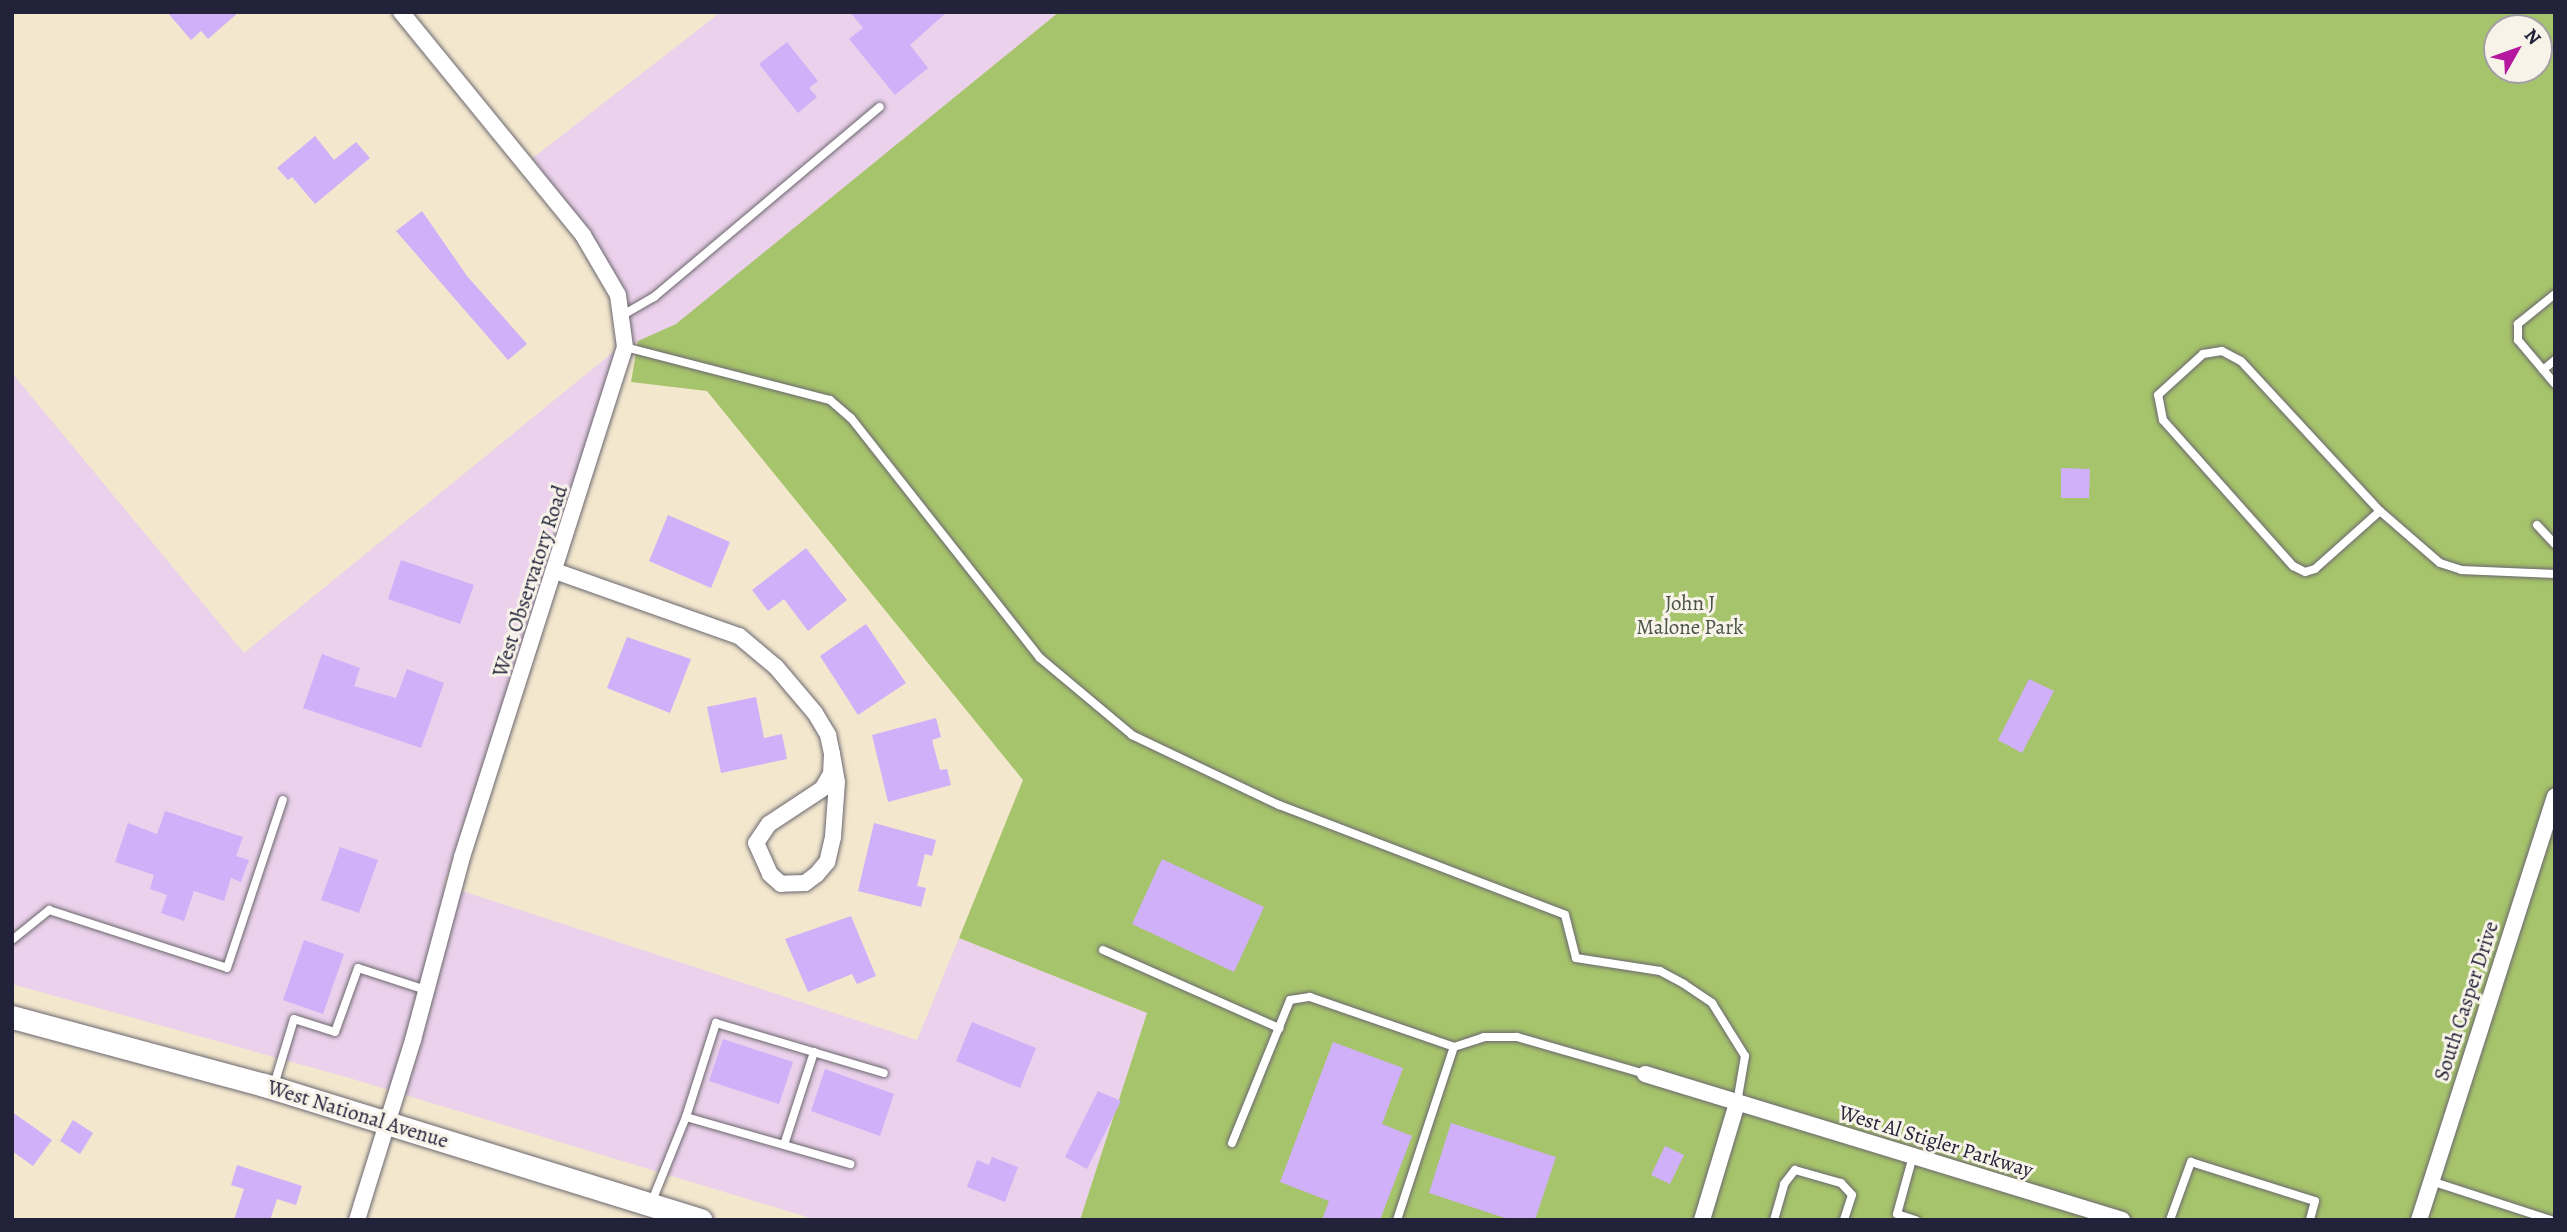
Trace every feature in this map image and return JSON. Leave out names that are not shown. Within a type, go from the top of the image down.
[{"type":"main road","name":"West National Avenue","points":[[12,1017],[273,1088],[701,1220]]},
{"type":"street","name":"West Observatory Road","points":[[357,1220],[384,1122],[426,990],[461,857],[555,571],[625,346],[618,295],[583,235],[401,12]]},
{"type":"street","points":[[555,571],[739,636],[798,691],[828,735],[832,754],[837,782],[827,862],[805,883],[781,884],[770,874],[756,843],[769,824],[822,789],[831,774],[832,754]]},
{"type":"street","name":"South Casper Drive","points":[[2418,1220],[2555,796]]},
{"type":"street","name":"West Al Stigler Parkway","points":[[1644,1074],[2122,1220]]},
{"type":"street","points":[[1702,1220],[1737,1103]]},
{"type":"lane","points":[[621,316],[654,297],[880,107]]},
{"type":"lane","points":[[2555,295],[2518,324],[2518,340],[2555,384]]},
{"type":"lane","points":[[625,346],[830,400],[851,418],[1040,658],[1132,735],[1279,805],[1564,915],[1576,958],[1660,971],[1684,984],[1712,1003],[1745,1056],[1737,1103]]},
{"type":"lane","points":[[2380,511],[2315,569],[2305,572],[2292,566],[2163,420],[2158,395],[2203,354],[2222,351],[2241,361],[2380,511],[2440,563],[2461,570],[2555,574]]},
{"type":"lane","points":[[2543,369],[2555,360]]},
{"type":"lane","points":[[2537,525],[2555,544]]},
{"type":"lane","points":[[12,940],[49,910],[228,968],[283,800]]},
{"type":"lane","points":[[1103,950],[1279,1028]]},
{"type":"lane","points":[[273,1088],[294,1019],[335,1032],[358,968],[426,990]]},
{"type":"lane","points":[[1232,1143],[1290,1000],[1310,998],[1454,1047],[1484,1037],[1517,1037],[1644,1074]]},
{"type":"lane","points":[[650,1204],[686,1117],[716,1023],[884,1073]]},
{"type":"lane","points":[[1397,1220],[1454,1047]]},
{"type":"lane","points":[[784,1145],[814,1052]]},
{"type":"lane","points":[[686,1117],[850,1164]]},
{"type":"lane","points":[[1913,1156],[1897,1214],[1916,1220]]},
{"type":"lane","points":[[2170,1220],[2191,1162],[2315,1200],[2310,1220]]},
{"type":"lane","points":[[1774,1220],[1784,1184],[1796,1170],[1841,1183],[1853,1195],[1844,1220]]},
{"type":"lane","points":[[2431,1181],[2551,1220]]},
{"type":"shaded area","points":[[721,12],[1059,12],[676,325],[625,347],[618,295],[525,164]]},
{"type":"shaded area","points":[[617,349],[444,885],[917,1040],[959,938],[1147,1013],[1080,1220],[817,1220],[346,1077],[12,984],[12,373],[244,653]]},
{"type":"green space","name":"John J Malone Park","points":[[1059,12],[2555,12],[2555,1220],[1080,1220],[1147,1013],[959,938],[1023,780],[707,391],[631,382],[638,341],[676,324]]},
{"type":"building","points":[[167,12],[239,12],[208,39],[201,31],[191,40]]},
{"type":"building","points":[[850,12],[947,12],[910,45],[928,68],[895,95],[849,39],[863,28]]},
{"type":"building","points":[[787,42],[818,81],[809,88],[817,97],[798,113],[759,64]]},
{"type":"building","points":[[315,136],[334,160],[356,142],[370,158],[315,204],[292,177],[288,180],[277,168]]},
{"type":"building","points":[[422,211],[467,276],[527,344],[508,360],[396,231]]},
{"type":"building","points":[[2061,468],[2090,469],[2089,498],[2061,498]]},
{"type":"building","points":[[668,515],[730,542],[711,588],[649,561]]},
{"type":"building","points":[[806,548],[847,600],[808,631],[784,599],[768,611],[752,590]]},
{"type":"building","points":[[401,560],[474,585],[460,624],[388,599]]},
{"type":"building","points":[[866,624],[906,683],[858,715],[820,656]]},
{"type":"building","points":[[627,637],[691,659],[670,713],[607,688]]},
{"type":"building","points":[[322,654],[360,668],[354,686],[396,698],[407,669],[444,683],[421,748],[303,708]]},
{"type":"building","points":[[2029,679],[2054,691],[2022,753],[1998,740]]},
{"type":"building","points":[[756,697],[764,738],[782,734],[787,759],[721,773],[707,707]]},
{"type":"building","points":[[936,718],[941,737],[932,740],[940,770],[947,769],[951,785],[888,802],[872,735]]},
{"type":"building","points":[[165,811],[243,837],[236,856],[249,860],[241,882],[231,878],[224,901],[194,891],[184,921],[161,913],[167,895],[150,889],[154,875],[115,862],[128,823],[157,834]]},
{"type":"building","points":[[874,823],[936,840],[932,856],[925,854],[917,886],[926,888],[921,907],[858,891]]},
{"type":"building","points":[[340,847],[378,860],[359,913],[321,900]]},
{"type":"building","points":[[1162,859],[1264,907],[1234,972],[1132,924]]},
{"type":"building","points":[[851,916],[876,976],[857,984],[852,974],[808,992],[785,939]]},
{"type":"building","points":[[304,940],[344,954],[323,1014],[283,1000]]},
{"type":"building","points":[[972,1022],[1036,1048],[1020,1088],[956,1061]]},
{"type":"building","points":[[723,1039],[793,1062],[779,1104],[709,1081]]},
{"type":"building","points":[[1333,1042],[1403,1068],[1382,1124],[1412,1136],[1380,1220],[1322,1220],[1329,1201],[1280,1182]]},
{"type":"building","points":[[825,1069],[894,1094],[880,1136],[811,1111]]},
{"type":"building","points":[[1098,1091],[1121,1101],[1087,1169],[1065,1157]]},
{"type":"building","points":[[12,1112],[52,1140],[33,1166],[12,1151]]},
{"type":"building","points":[[73,1120],[93,1133],[80,1154],[60,1141]]},
{"type":"building","points":[[1451,1123],[1556,1157],[1535,1220],[1511,1220],[1429,1193]]},
{"type":"building","points":[[1665,1146],[1684,1155],[1670,1184],[1651,1175]]},
{"type":"building","points":[[992,1157],[1018,1167],[1005,1202],[967,1187],[977,1160],[989,1165]]},
{"type":"building","points":[[237,1165],[302,1186],[296,1205],[277,1199],[270,1220],[234,1220],[244,1189],[231,1185]]}]
